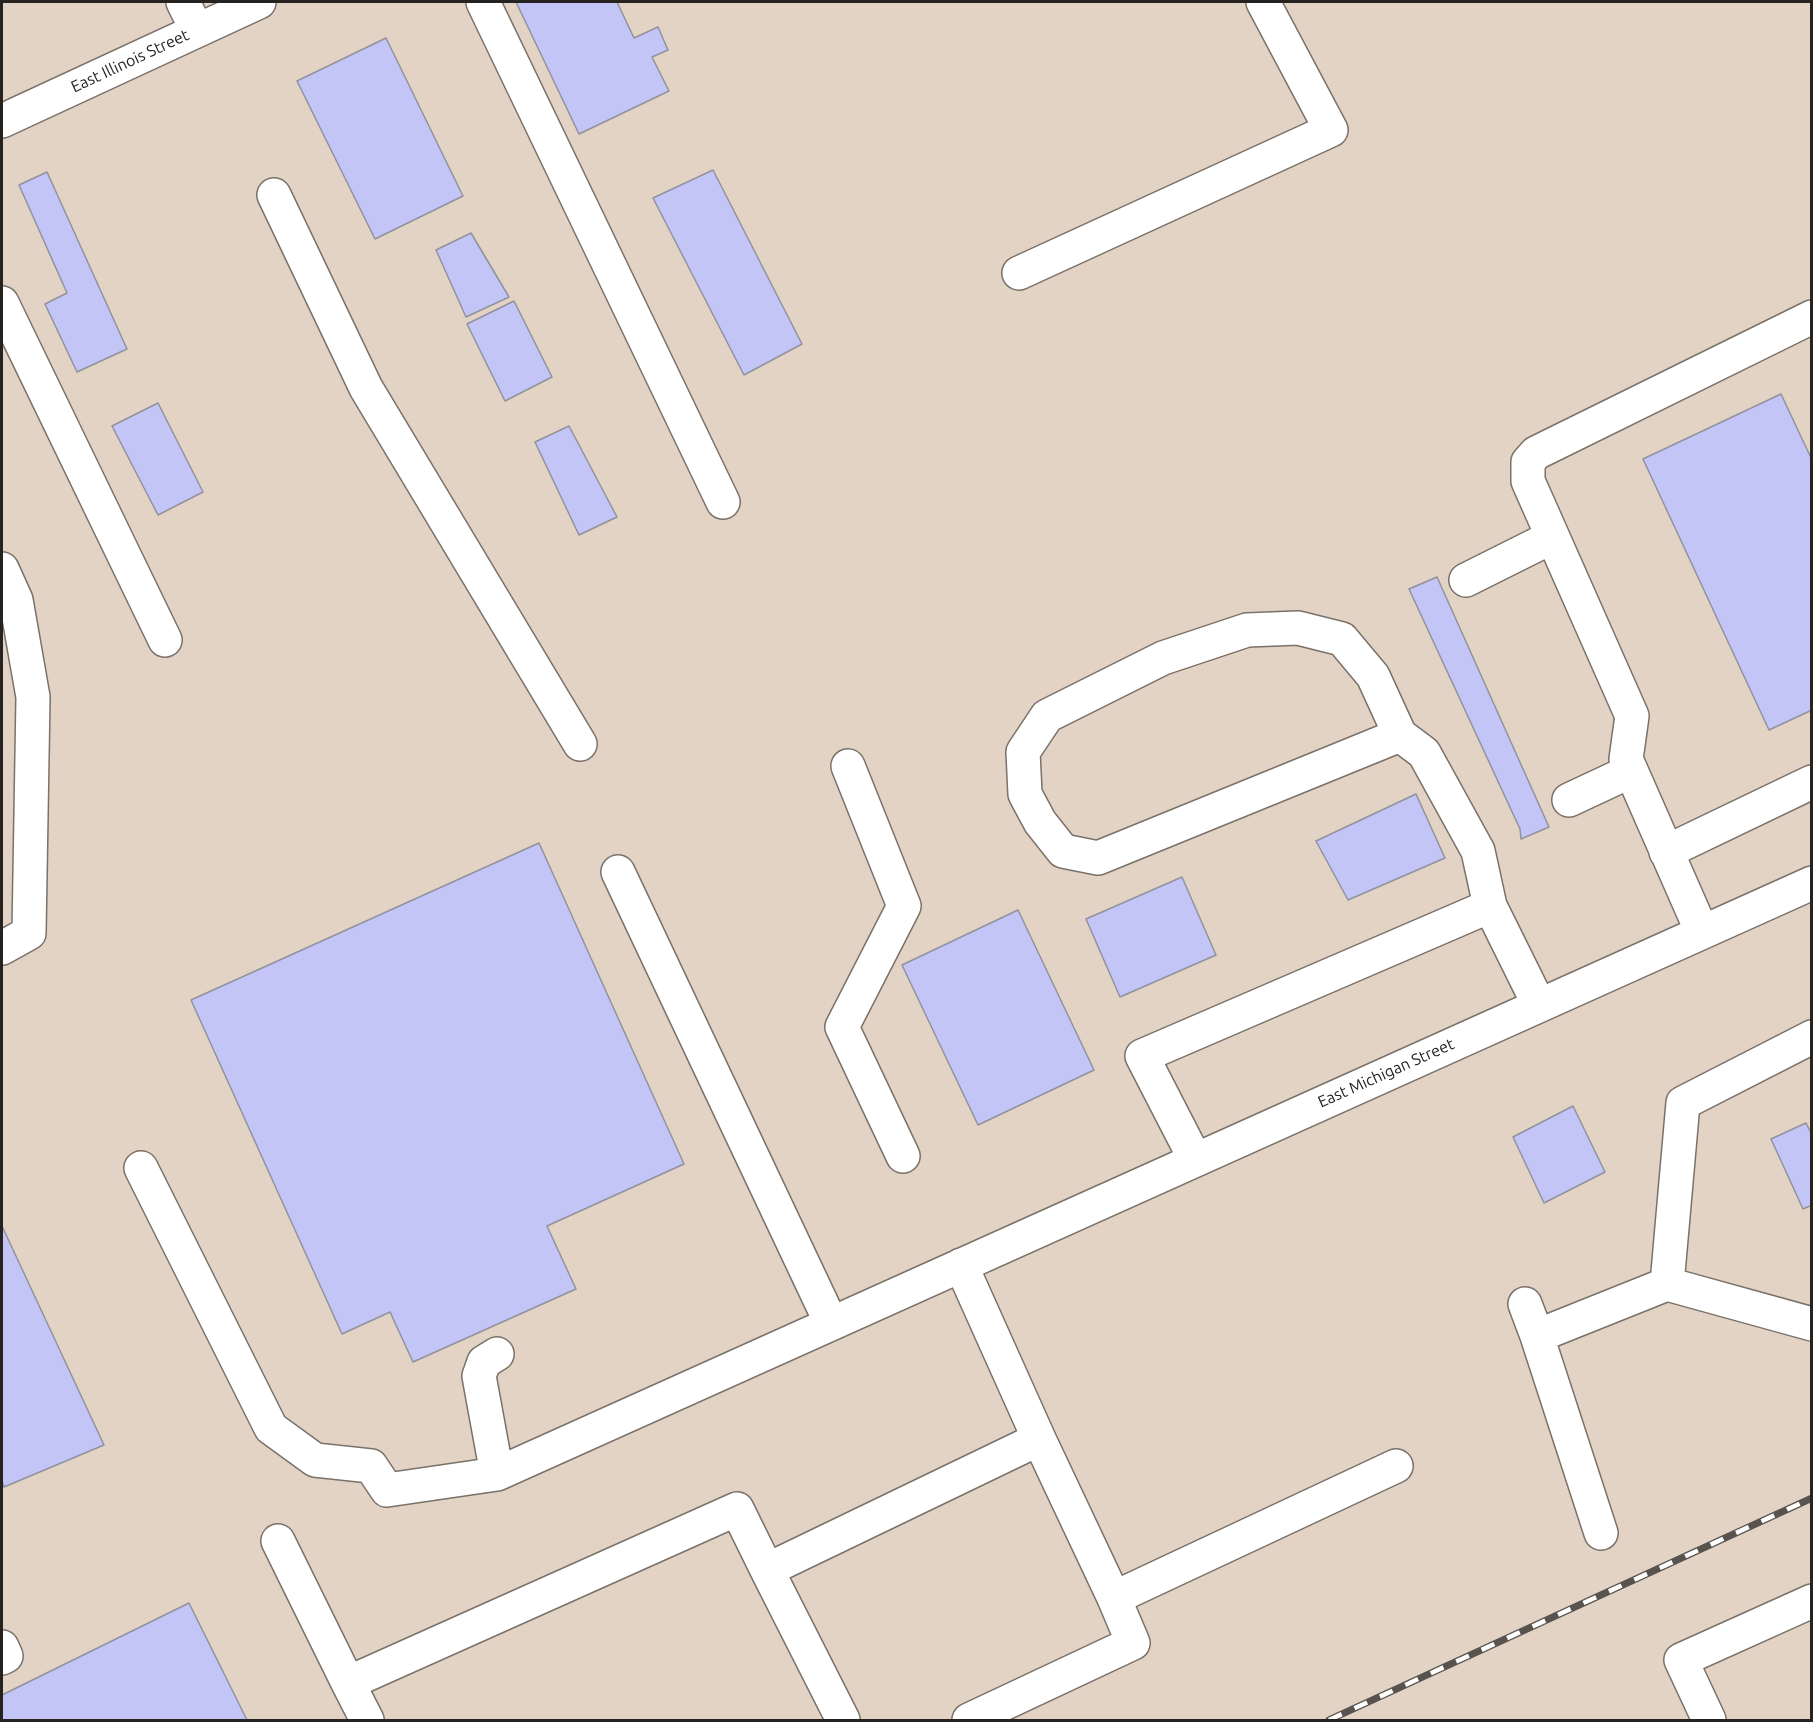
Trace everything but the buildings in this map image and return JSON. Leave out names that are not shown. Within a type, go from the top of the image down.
[{"type":"street","name":"East Illinois Street","points":[[2,121],[190,16],[258,2]]},
{"type":"street","points":[[483,2],[723,502]]},
{"type":"street","points":[[1020,273],[1330,130],[1263,2]]},
{"type":"street","points":[[274,195],[366,388],[580,744]]},
{"type":"street","points":[[2,303],[165,640]]},
{"type":"street","points":[[1702,932],[1626,759],[1632,716],[1528,481],[1528,462],[1536,453],[1812,317]]},
{"type":"street","points":[[1466,580],[1552,537]]},
{"type":"street","points":[[2,569],[16,600],[33,697],[29,933],[2,948]]},
{"type":"street","points":[[1400,735],[1098,858],[1063,851],[1040,822],[1025,794],[1023,752],[1047,716],[1163,658],[1247,630],[1298,628],[1342,639],[1372,676],[1400,735],[1424,753],[1478,851],[1490,906],[1539,1005]]},
{"type":"street","points":[[848,766],[904,906],[842,1027],[903,1156]]},
{"type":"street","points":[[1569,800],[1631,771]]},
{"type":"street","points":[[1666,852],[1812,783]]},
{"type":"street","points":[[618,872],[831,1323]]},
{"type":"street","name":"East Michigan Street","points":[[141,1168],[271,1428],[315,1460],[371,1466],[387,1490],[497,1474],[1812,883]]},
{"type":"street","points":[[1195,1159],[1142,1056],[1490,906]]},
{"type":"street","points":[[1667,1284],[1683,1103],[1812,1037]]},
{"type":"street","points":[[961,1265],[1038,1439],[1133,1643],[969,1720]]},
{"type":"street","points":[[1537,1336],[1667,1284],[1812,1324]]},
{"type":"street","points":[[1525,1304],[1601,1533]]},
{"type":"street","points":[[497,1354],[484,1362],[479,1376],[497,1474]]},
{"type":"street","points":[[767,1570],[1038,1439]]},
{"type":"street","points":[[1114,1598],[1396,1466]]},
{"type":"street","points":[[348,1683],[736,1509],[843,1720]]},
{"type":"street","points":[[278,1542],[367,1720]]},
{"type":"street","points":[[1708,1720],[1681,1660],[1812,1601]]},
{"type":"street","points":[[2,1647],[6,1656],[2,1658]]},
{"type":"shaded area","points":[[2,2],[1811,2],[1811,1720],[2,1720]]},
{"type":"railway","points":[[1329,1720],[1812,1498]]}]
